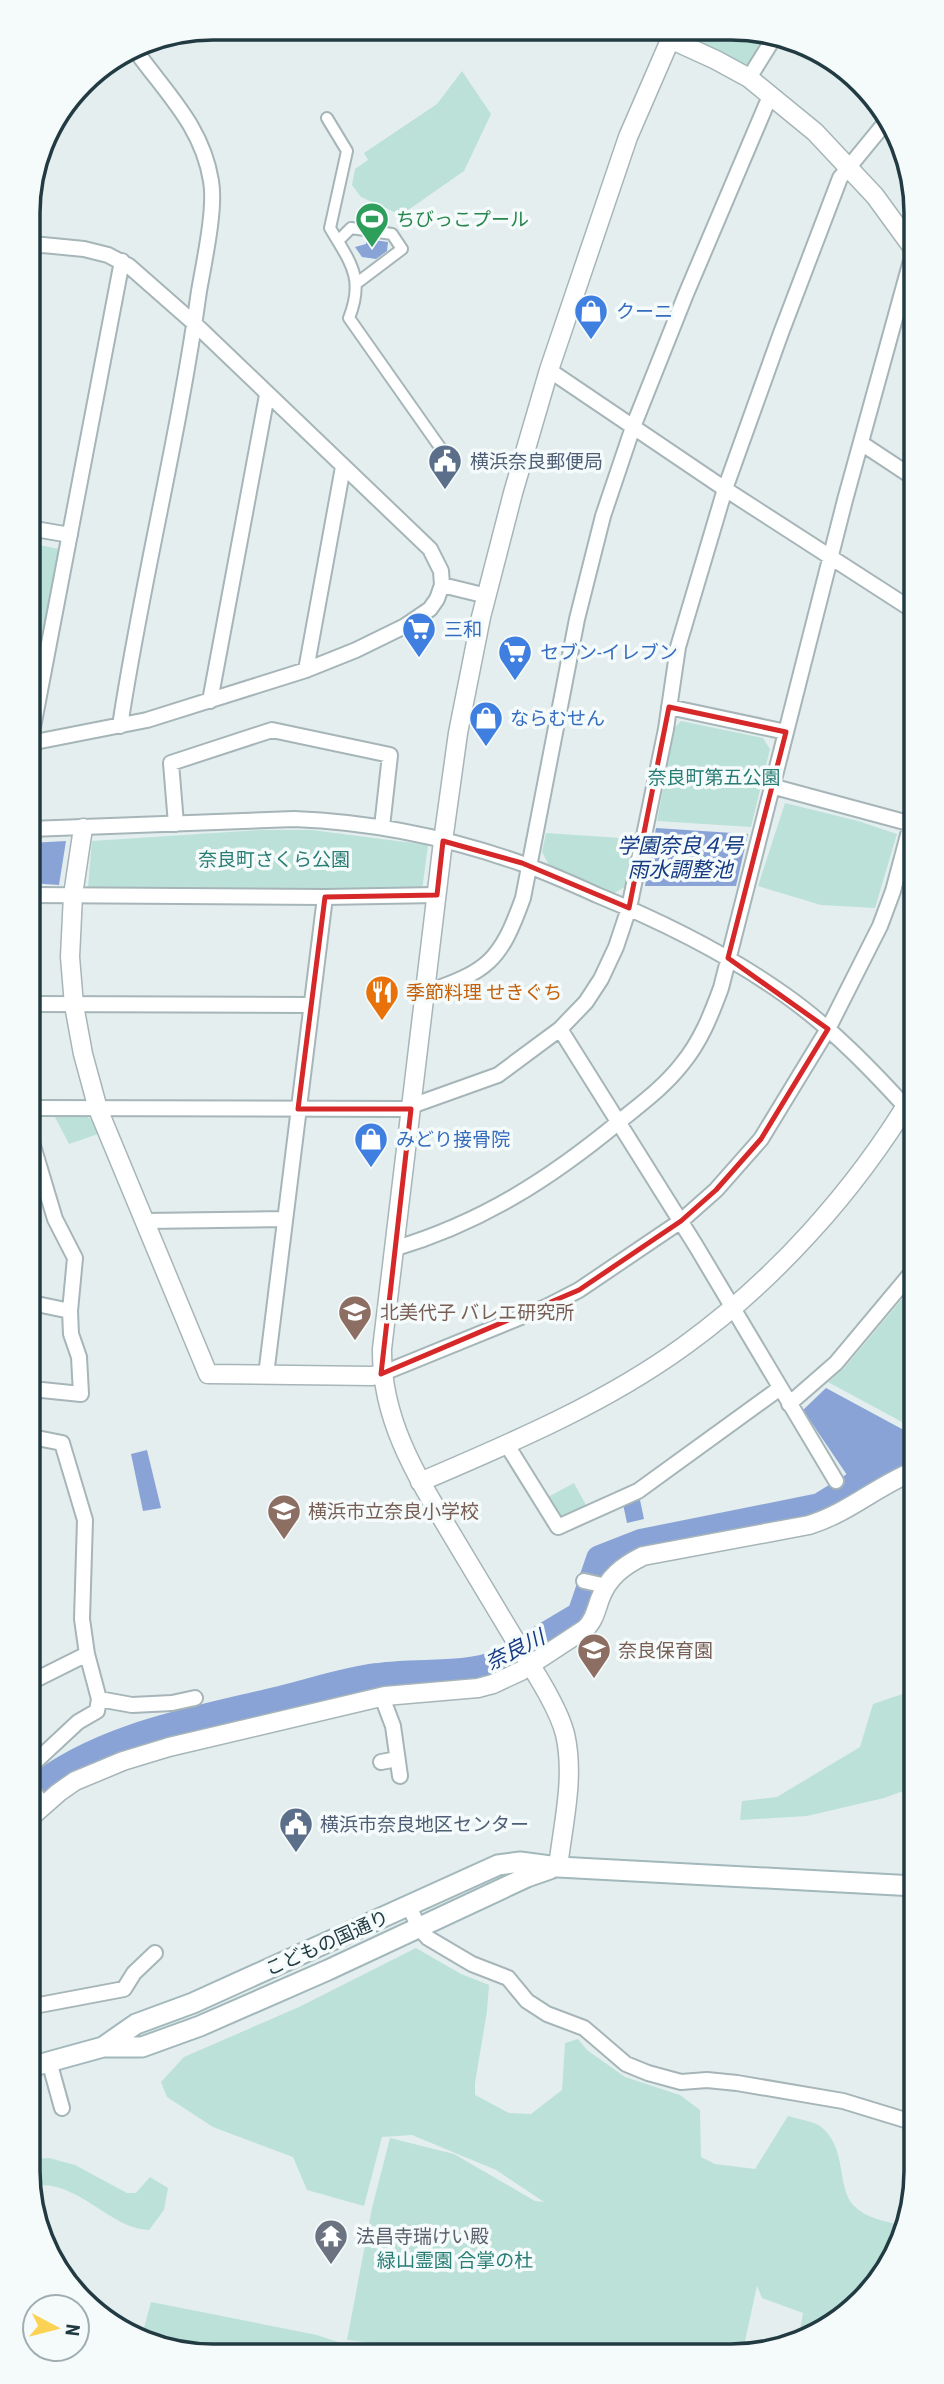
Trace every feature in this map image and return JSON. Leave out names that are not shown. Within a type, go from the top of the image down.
[{"type":"main road","name":"こどもの国通り","points":[[103,2047],[136,2024],[193,2003],[498,1865],[520,1862],[558,1867],[903,1885]]},
{"type":"main road","name":"こどもの国通り","points":[[42,2063],[103,2047],[142,2047],[200,2026],[527,1877],[558,1867]]},
{"type":"street","points":[[558,1867],[568,1786],[566,1737],[559,1717],[529,1662],[420,1482],[402,1447],[390,1414],[382,1374],[382,1349],[458,733],[487,596],[527,442],[549,370],[623,150],[670,40]]},
{"type":"street","points":[[681,40],[749,78],[815,132],[875,196],[904,236]]},
{"type":"street","points":[[749,78],[769,45]]},
{"type":"street","points":[[120,726],[132,643],[195,324],[212,184],[207,161],[194,127],[140,56]]},
{"type":"street","points":[[425,993],[461,981],[483,969],[511,931],[523,898],[577,619],[603,516],[633,427],[685,294],[770,96]]},
{"type":"street","points":[[327,118],[347,151],[330,228],[351,262],[356,283],[355,303],[349,318],[444,453]]},
{"type":"street","points":[[41,1108],[411,1108],[498,1075],[560,1029],[586,1002],[601,979],[616,947],[629,908],[678,647],[724,489],[830,200],[840,178],[881,128]]},
{"type":"street","points":[[338,241],[351,228],[392,234],[402,249],[356,283]]},
{"type":"street","points":[[41,246],[83,248],[122,261],[195,324],[430,549],[441,570],[442,585],[437,600],[420,617],[356,650],[306,670],[147,720],[41,741]]},
{"type":"street","points":[[41,687],[122,261]]},
{"type":"street","points":[[393,1250],[466,1223],[530,1189],[661,1088],[683,1063],[708,1025],[721,988],[771,786],[904,286]]},
{"type":"street","points":[[549,370],[724,489],[904,604]]},
{"type":"street","points":[[210,701],[267,395]]},
{"type":"street","points":[[861,443],[904,471]]},
{"type":"street","points":[[306,670],[343,467]]},
{"type":"street","points":[[41,530],[70,536]]},
{"type":"street","points":[[442,585],[487,596]]},
{"type":"street","points":[[668,707],[786,732]]},
{"type":"street","points":[[176,824],[171,764],[272,730],[390,755],[382,827]]},
{"type":"street","points":[[771,786],[904,820]]},
{"type":"street","points":[[41,829],[294,819],[330,821],[382,827],[443,841],[529,866],[680,931],[728,958],[787,996],[828,1029],[904,1100]]},
{"type":"street","points":[[83,828],[73,895],[70,957],[74,1005],[83,1054],[98,1109],[208,1374],[382,1374],[548,1306],[579,1290],[681,1221],[716,1190],[761,1139],[828,1029],[880,926],[904,850]]},
{"type":"street","points":[[41,895],[437,895]]},
{"type":"street","points":[[266,1375],[325,897]]},
{"type":"street","points":[[41,1004],[310,1005]]},
{"type":"street","points":[[560,1029],[681,1221],[836,1481]]},
{"type":"street","points":[[420,1482],[507,1445],[588,1405],[683,1347],[732,1309],[778,1267],[838,1201],[904,1115]]},
{"type":"street","points":[[40,1390],[81,1394],[79,1357],[71,1334],[69,1311],[75,1258],[55,1219],[41,1171]]},
{"type":"street","points":[[145,1221],[284,1219]]},
{"type":"street","points":[[789,1404],[836,1363],[903,1282]]},
{"type":"street","points":[[40,1305],[69,1311]]},
{"type":"street","points":[[507,1445],[558,1527],[638,1491],[780,1388]]},
{"type":"street","points":[[40,1439],[62,1443],[85,1520],[82,1619],[87,1654],[99,1699],[97,1711],[78,1722],[40,1757]]},
{"type":"street","points":[[40,1809],[75,1781],[122,1761],[169,1747],[382,1697],[478,1688],[507,1678],[591,1623],[596,1584],[626,1564],[643,1556],[809,1525],[833,1517],[903,1475]]},
{"type":"street","points":[[40,1677],[87,1654]]},
{"type":"street","points":[[382,1697],[393,1726],[400,1776]]},
{"type":"street","points":[[99,1699],[132,1706],[195,1698]]},
{"type":"street","points":[[381,1762],[397,1759]]},
{"type":"street","points":[[409,1906],[419,1928],[427,1937],[472,1964],[508,1978],[527,2001],[547,2014],[584,2028],[626,2064],[681,2082],[707,2080],[737,2083],[843,2101],[903,2119]]},
{"type":"street","points":[[40,2005],[124,1989],[134,1973],[155,1953]]},
{"type":"street","points":[[42,2063],[62,2108]]},
{"type":"highlighted area","points":[[669,707],[786,732],[728,958],[828,1029],[761,1139],[716,1190],[681,1221],[579,1290],[381,1374],[411,1109],[298,1109],[325,897],[437,895],[443,841],[522,863],[629,908]]},
{"type":"green space","points":[[693,40],[763,44],[750,65],[744,67]]},
{"type":"green space","points":[[462,71],[491,114],[464,171],[401,215],[361,197],[352,185],[355,169],[368,160],[364,153],[437,104]]},
{"type":"green space","points":[[41,545],[59,549],[43,635],[41,634]]},
{"type":"green space","name":"奈良町第五公園","points":[[681,721],[763,738],[770,749],[751,827],[657,821],[675,727]]},
{"type":"green space","points":[[785,803],[858,821],[897,834],[875,908],[821,905],[758,886]]},
{"type":"green space","name":"奈良町さくら公園","points":[[261,830],[312,830],[428,845],[422,890],[88,887],[92,841]]},
{"type":"green space","points":[[546,833],[635,839],[626,886],[613,894],[549,865],[542,852]]},
{"type":"green space","points":[[55,1117],[87,1117],[98,1123],[101,1133],[69,1144]]},
{"type":"green space","points":[[903,1297],[903,1423],[828,1382],[844,1368]]},
{"type":"green space","points":[[574,1483],[587,1507],[567,1516],[556,1514],[548,1497]]},
{"type":"green space","points":[[903,1694],[903,1791],[807,1816],[740,1820],[742,1801],[777,1797],[860,1747],[873,1704]]},
{"type":"green space","name":"緑山霊園 合掌の杜","points":[[416,1948],[461,1974],[489,1985],[475,2095],[509,2113],[531,2114],[562,2090],[565,2043],[578,2039],[587,2050],[625,2077],[680,2095],[700,2110],[701,2157],[715,2164],[755,2169],[788,2116],[820,2126],[835,2145],[845,2189],[854,2206],[870,2216],[896,2224],[895,2227],[881,2257],[853,2293],[827,2315],[800,2329],[803,2313],[762,2298],[757,2286],[745,2343],[383,2344],[347,2340],[372,2208],[390,2138],[454,2154],[535,2201],[544,2202],[496,2170],[412,2135],[382,2137],[364,2206],[307,2190],[293,2157],[213,2127],[167,2097],[161,2082],[184,2057],[299,2007]]},
{"type":"green space","points":[[49,2158],[75,2165],[127,2193],[136,2193],[150,2177],[168,2188],[164,2210],[149,2230],[133,2227],[73,2193],[41,2185],[40,2159]]},
{"type":"green space","points":[[151,2302],[317,2335],[344,2344],[213,2344],[179,2340],[144,2329]]},
{"type":"water","name":"ちびっこプール","points":[[367,239],[388,242],[387,251],[376,259],[362,257],[355,247],[366,244]]},
{"type":"water","name":"学園奈良４号 雨水調整池","points":[[656,828],[748,834],[736,886],[645,886]]},
{"type":"water","points":[[66,841],[59,885],[41,884],[41,842]]},
{"type":"water","points":[[826,1388],[903,1430],[903,1448],[847,1475],[803,1410]]},
{"type":"water","points":[[147,1450],[161,1508],[143,1511],[131,1454]]},
{"type":"water","points":[[640,1500],[644,1519],[627,1523],[623,1504]]},
{"type":"waterway","name":"奈良川","points":[[40,1786],[88,1756],[119,1743],[183,1723],[366,1679],[393,1675],[455,1673],[499,1664],[581,1615],[600,1559],[641,1543],[820,1507],[864,1480],[903,1461]]},
{"type":"place","name":"ちびっこプール","points":[[372,249]]},
{"type":"place","name":"クーニ","points":[[591,341]]},
{"type":"place","name":"横浜奈良郵便局","points":[[445,491]]},
{"type":"place","name":"三和","points":[[419,659]]},
{"type":"place","name":"セブン-イレブン","points":[[515,682]]},
{"type":"place","name":"ならむせん","points":[[486,748]]},
{"type":"place","name":"季節料理 せきぐち","points":[[382,1022]]},
{"type":"place","name":"みどり接骨院","points":[[371,1169]]},
{"type":"place","name":"北美代子 バレエ研究所","points":[[355,1342]]},
{"type":"place","name":"横浜市立奈良小学校","points":[[284,1541]]},
{"type":"place","name":"奈良保育園","points":[[594,1680]]},
{"type":"place","name":"横浜市奈良地区センター","points":[[296,1854]]},
{"type":"place","name":"法昌寺瑞けい殿","points":[[331,2266]]}]
